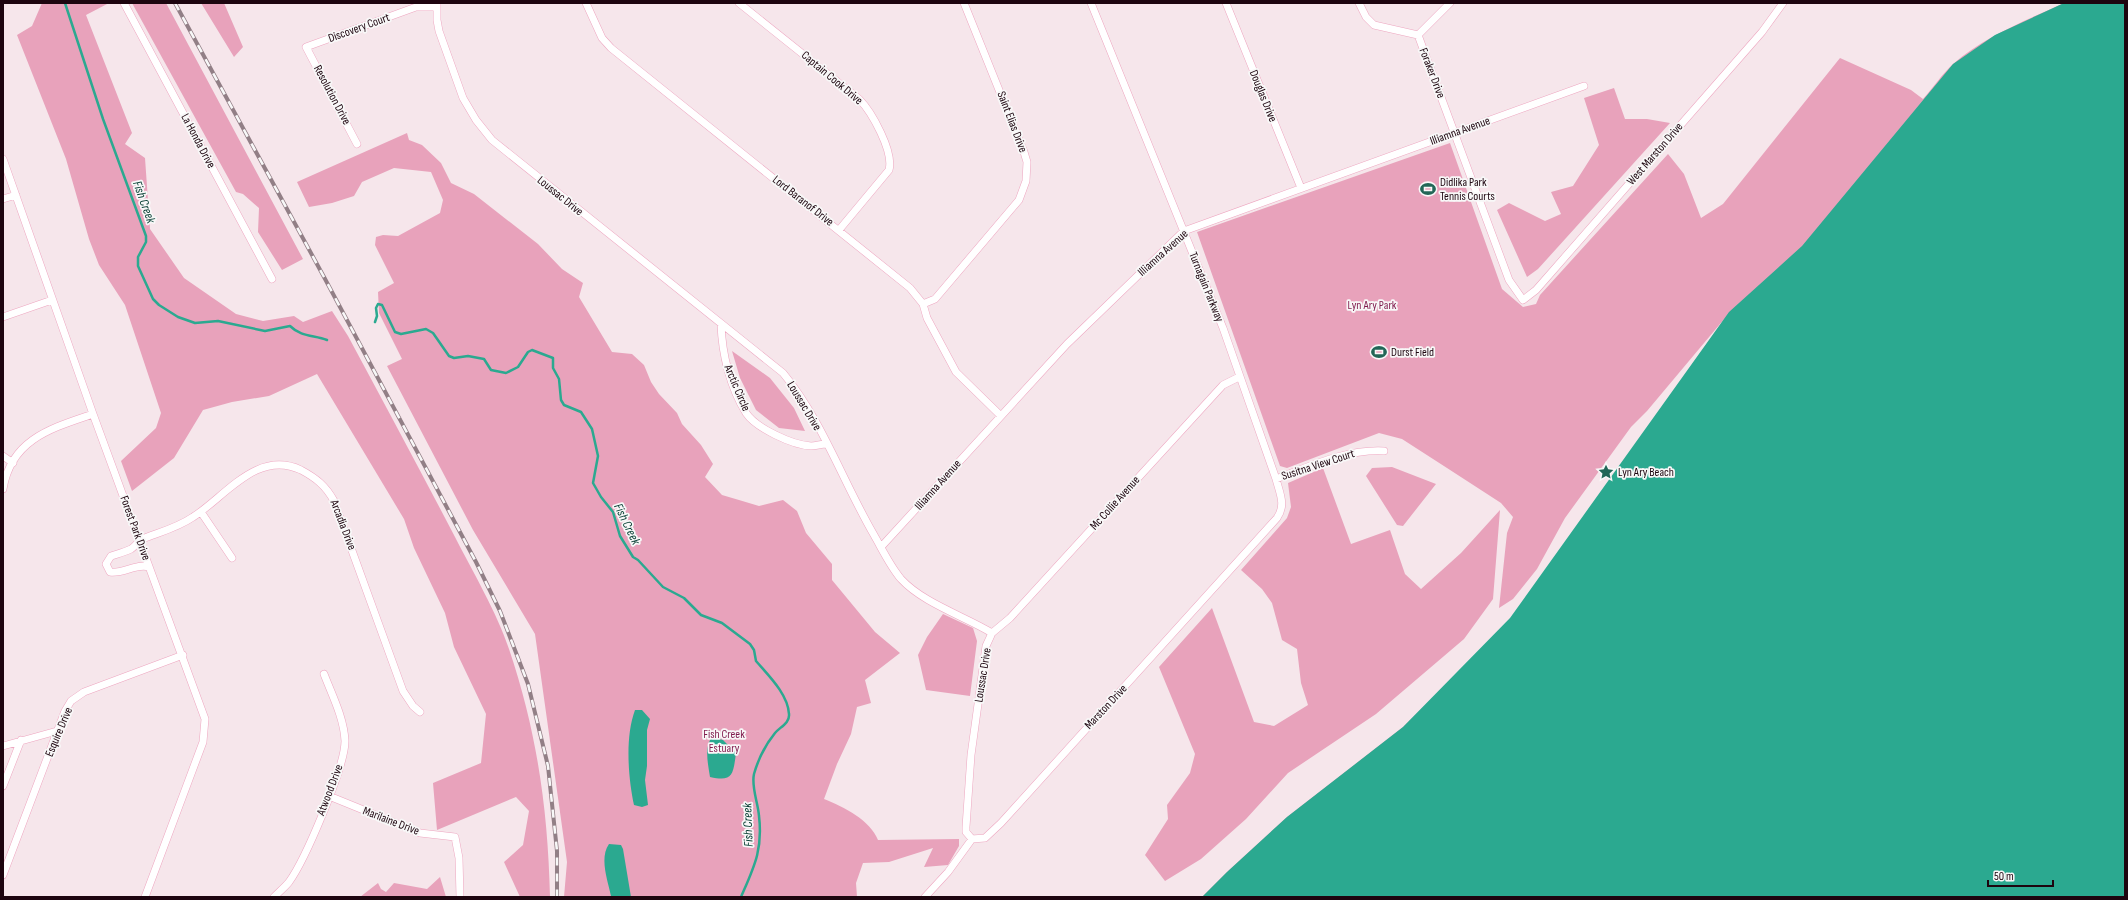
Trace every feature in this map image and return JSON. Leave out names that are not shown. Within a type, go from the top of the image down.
[{"type":"street","name":"La Honda Drive","points":[[124,3],[272,279]]},
{"type":"street","name":"Lord Baranof Drive","points":[[586,3],[599,33],[611,48],[910,288],[923,304],[927,318],[956,372],[1001,416]]},
{"type":"street","name":"Captain Cook Drive","points":[[739,3],[859,99],[873,117],[890,159],[889,170],[839,230]]},
{"type":"street","name":"Saint Elias Drive","points":[[923,304],[935,299],[1014,209],[1024,191],[1026,181],[1027,166],[1024,152],[964,3]]},
{"type":"street","name":"Turnagain Parkway","points":[[1091,3],[1223,328],[1276,479],[1282,498],[1283,508]]},
{"type":"street","name":"Douglas Drive","points":[[1226,3],[1301,188]]},
{"type":"street","name":"Foraker Drive","points":[[1359,3],[1366,17],[1374,25],[1418,35],[1508,280],[1523,300]]},
{"type":"street","points":[[1418,35],[1450,3]]},
{"type":"street","name":"West Marston Drive","points":[[1523,300],[1542,284],[1762,32],[1783,3]]},
{"type":"street","name":"Discovery Court","points":[[306,47],[416,7],[437,5]]},
{"type":"street","name":"Loussac Drive","points":[[437,5],[439,30],[463,98],[476,120],[492,140],[783,373],[801,398],[895,571],[912,588],[992,633],[986,646],[971,756],[966,832],[972,839]]},
{"type":"street","name":"Resolution Drive","points":[[306,47],[357,144]]},
{"type":"street","name":"Illiamna Avenue","points":[[881,547],[1090,320],[1184,231],[1584,86]]},
{"type":"street","name":"Forest Park Drive","points":[[3,159],[93,414],[203,711],[205,734],[145,897]]},
{"type":"street","points":[[3,199],[16,195]]},
{"type":"street","points":[[3,317],[52,300]]},
{"type":"street","name":"Arctic Circle","points":[[721,324],[722,352],[740,400],[752,419],[766,429],[798,443],[812,446],[826,444]]},
{"type":"street","name":"Mc Collie Avenue","points":[[992,633],[1015,612],[1223,386],[1239,377]]},
{"type":"street","points":[[3,489],[13,462],[23,448],[36,437],[51,429],[93,414]]},
{"type":"street","name":"Susitna View Court","points":[[1276,479],[1338,456],[1354,452],[1384,451]]},
{"type":"street","points":[[3,456],[13,462]]},
{"type":"street","name":"Arcadia Drive","points":[[149,567],[139,566],[110,572],[107,568],[107,560],[111,556],[130,549],[140,540],[173,528],[201,512],[244,476],[266,467],[282,466],[298,469],[315,478],[323,484],[334,501],[403,691],[413,706],[420,712]]},
{"type":"street","name":"Marston Drive","points":[[972,839],[985,838],[1001,823],[1277,518],[1283,508]]},
{"type":"street","points":[[201,512],[232,558]]},
{"type":"street","name":"Esquire Drive","points":[[3,875],[68,706],[79,695],[183,655]]},
{"type":"street","name":"Atwood Drive","points":[[274,897],[289,882],[296,870],[341,766],[345,741],[342,723],[324,674]]},
{"type":"street","points":[[3,746],[58,731]]},
{"type":"street","points":[[3,786],[21,740]]},
{"type":"street","name":"Marilaine Drive","points":[[329,796],[420,833],[455,837],[459,858],[460,897]]},
{"type":"street","points":[[925,897],[948,872],[972,839]]},
{"type":"green space","points":[[42,3],[109,3],[86,15],[132,133],[125,144],[145,158],[150,229],[184,278],[236,314],[263,321],[294,316],[303,322],[332,311],[348,336],[484,593],[504,635],[519,680],[534,741],[544,802],[550,897],[520,897],[504,862],[523,845],[529,811],[516,797],[437,830],[433,783],[481,763],[486,714],[454,647],[445,613],[414,548],[404,519],[317,374],[269,396],[232,402],[203,410],[174,458],[132,491],[121,461],[156,428],[161,413],[125,305],[99,265],[89,239],[66,159],[17,35],[32,26]]},
{"type":"green space","points":[[132,3],[166,3],[303,259],[282,270],[258,232],[259,208],[243,194],[236,192]]},
{"type":"green space","points":[[201,3],[224,3],[243,47],[234,57]]},
{"type":"green space","name":"Lyn Ary Park","points":[[2064,3],[2125,3],[2125,377],[1202,897],[1287,817],[1403,727],[1512,620],[1725,318],[1647,411],[1631,427],[1565,518],[1537,569],[1513,599],[1499,608],[1507,533],[1513,517],[1501,503],[1402,439],[1379,433],[1287,468],[1280,466],[1197,232],[1450,143],[1502,289],[1523,307],[1536,304],[1540,295],[1668,154],[1684,174],[1701,218],[1723,204],[1840,58],[1911,90],[1923,99],[1945,72],[1965,54],[2007,29]]},
{"type":"green space","points":[[1614,88],[1625,119],[1647,119],[1670,123],[1538,269],[1527,277],[1497,210],[1509,203],[1545,221],[1561,214],[1551,192],[1573,186],[1599,145],[1584,98]]},
{"type":"green space","name":"Fish Creek Estuary","points":[[407,133],[409,140],[422,145],[441,163],[451,183],[474,194],[538,244],[562,269],[583,283],[579,297],[612,352],[632,354],[644,365],[651,382],[659,394],[677,413],[682,424],[701,445],[713,464],[705,477],[722,495],[759,506],[783,500],[797,511],[806,533],[832,564],[832,580],[875,632],[900,653],[865,680],[871,703],[857,707],[851,734],[837,764],[824,799],[848,810],[863,820],[878,840],[959,839],[959,846],[948,865],[924,867],[933,848],[889,862],[863,863],[856,883],[857,897],[564,897],[567,862],[535,634],[473,530],[387,366],[402,359],[379,313],[378,292],[394,283],[375,245],[376,237],[383,235],[398,236],[440,213],[443,200],[431,172],[394,168],[362,182],[354,196],[332,203],[309,207],[297,182]]},
{"type":"green space","points":[[732,351],[770,378],[794,408],[805,431],[779,428],[756,410],[740,378]]},
{"type":"green space","points":[[1392,467],[1436,484],[1403,526],[1397,525],[1366,476],[1372,468]]},
{"type":"green space","points":[[1323,468],[1351,544],[1390,530],[1405,574],[1421,589],[1461,553],[1500,510],[1493,599],[1464,639],[1376,714],[1288,773],[1246,819],[1201,859],[1165,881],[1145,855],[1168,819],[1167,805],[1190,773],[1195,754],[1159,667],[1212,608],[1254,722],[1274,726],[1308,705],[1301,683],[1297,649],[1282,640],[1272,603],[1262,589],[1241,570],[1287,518],[1291,507],[1288,483]]},
{"type":"green space","points":[[943,614],[973,628],[977,641],[970,696],[926,690],[918,655],[927,637]]},
{"type":"green space","points":[[440,877],[446,897],[360,897],[378,883],[381,889],[386,892],[394,883],[427,889]]},
{"type":"shaded area","points":[[2064,3],[2125,3],[2125,897],[1202,897],[1287,817],[1403,727],[1510,618],[1729,312],[1802,246],[1953,64],[1995,35]]},
{"type":"shaded area","points":[[635,710],[642,710],[650,719],[647,730],[647,766],[645,780],[648,805],[642,807],[634,805],[628,757],[630,732]]},
{"type":"shaded area","points":[[712,737],[723,740],[736,753],[733,772],[728,777],[710,777],[707,751]]},
{"type":"shaded area","points":[[609,844],[621,845],[623,849],[631,897],[611,896],[604,863],[606,850]]},
{"type":"waterway","name":"Fish Creek","points":[[65,3],[103,119],[146,236],[146,242],[138,257],[138,266],[153,299],[159,305],[178,317],[195,323],[218,321],[265,331],[290,326],[294,330],[303,334],[327,340]]},
{"type":"waterway","name":"Fish Creek","points":[[375,322],[377,316],[376,308],[378,304],[382,305],[395,332],[401,334],[426,329],[433,333],[449,356],[454,358],[468,356],[484,359],[491,370],[506,373],[518,367],[528,352],[532,350],[553,358],[553,368],[559,379],[561,400],[564,405],[581,412],[592,429],[598,456],[593,483],[601,497],[613,512],[620,536],[633,557],[638,560],[663,587],[684,598],[701,615],[722,623],[750,644],[754,650],[756,661],[781,692],[788,707],[789,717],[768,742],[754,774],[753,784],[759,816],[760,839],[756,858],[741,897]]},
{"type":"railway","points":[[175,3],[324,277],[476,562],[500,611],[528,684],[548,766],[557,851],[557,897]]},
{"type":"place","name":"Didlika Park Tennis Courts","points":[[1428,189]]},
{"type":"place","name":"Durst Field","points":[[1379,352]]},
{"type":"place","name":"Lyn Ary Beach","points":[[1606,472]]}]
